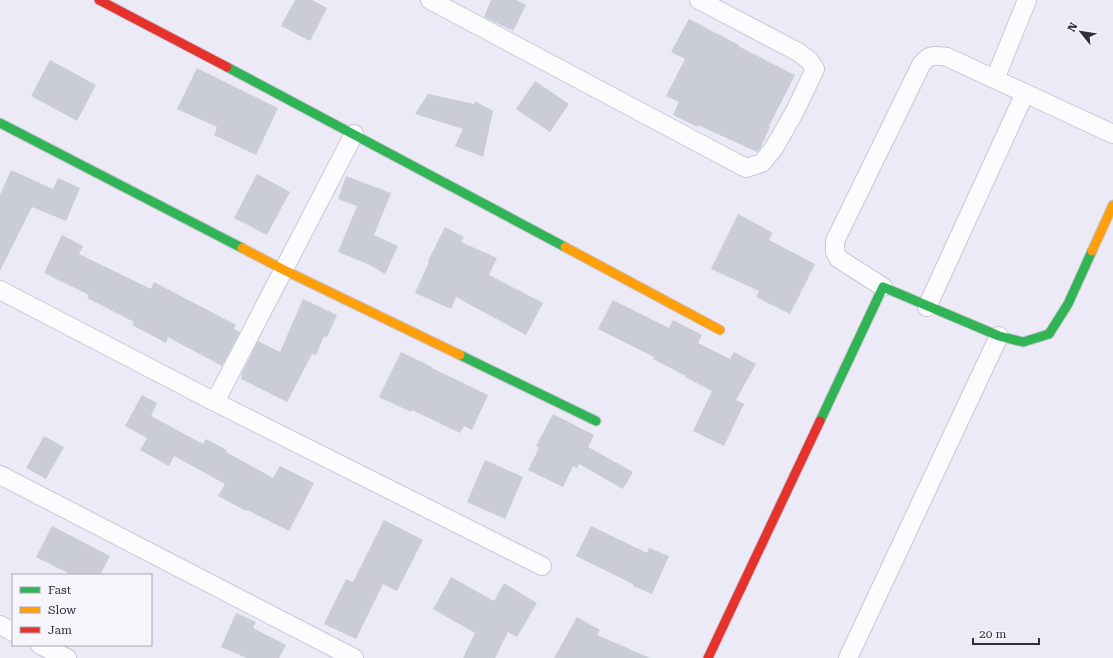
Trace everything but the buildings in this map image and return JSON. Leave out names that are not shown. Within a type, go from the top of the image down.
[{"type":"street","points":[[99,0],[354,134],[720,330]]},
{"type":"street","points":[[437,1],[746,168],[762,163],[774,148],[795,111],[815,70],[809,60],[798,52],[699,0]]},
{"type":"street","points":[[995,79],[1027,0]]},
{"type":"street","points":[[1113,134],[947,57],[932,55],[926,58],[921,64],[835,241],[835,252],[839,259],[882,287],[999,336],[1023,342],[1049,334],[1068,304],[1113,205]]},
{"type":"street","points":[[927,306],[1025,93]]},
{"type":"street","points":[[0,123],[284,270],[596,421]]},
{"type":"street","points":[[215,402],[354,134]]},
{"type":"street","points":[[708,658],[882,287]]},
{"type":"street","points":[[0,290],[215,402],[542,566]]},
{"type":"street","points":[[848,658],[999,336]]},
{"type":"street","points":[[0,475],[354,658]]},
{"type":"street","points":[[0,625],[12,631]]},
{"type":"street","points":[[42,646],[67,658]]},
{"type":"traffic: fast","points":[[227,67],[565,247]]},
{"type":"traffic: fast","points":[[0,123],[242,248]]},
{"type":"traffic: fast","points":[[820,421],[883,287],[999,336],[1023,342],[1049,334],[1068,304],[1092,251]]},
{"type":"traffic: fast","points":[[460,355],[596,421]]},
{"type":"traffic: slow","points":[[1092,251],[1113,205]]},
{"type":"traffic: slow","points":[[565,247],[720,330]]},
{"type":"traffic: slow","points":[[242,248],[284,270],[460,355]]},
{"type":"traffic: jam","points":[[99,0],[227,67]]},
{"type":"traffic: jam","points":[[708,658],[820,421]]}]
